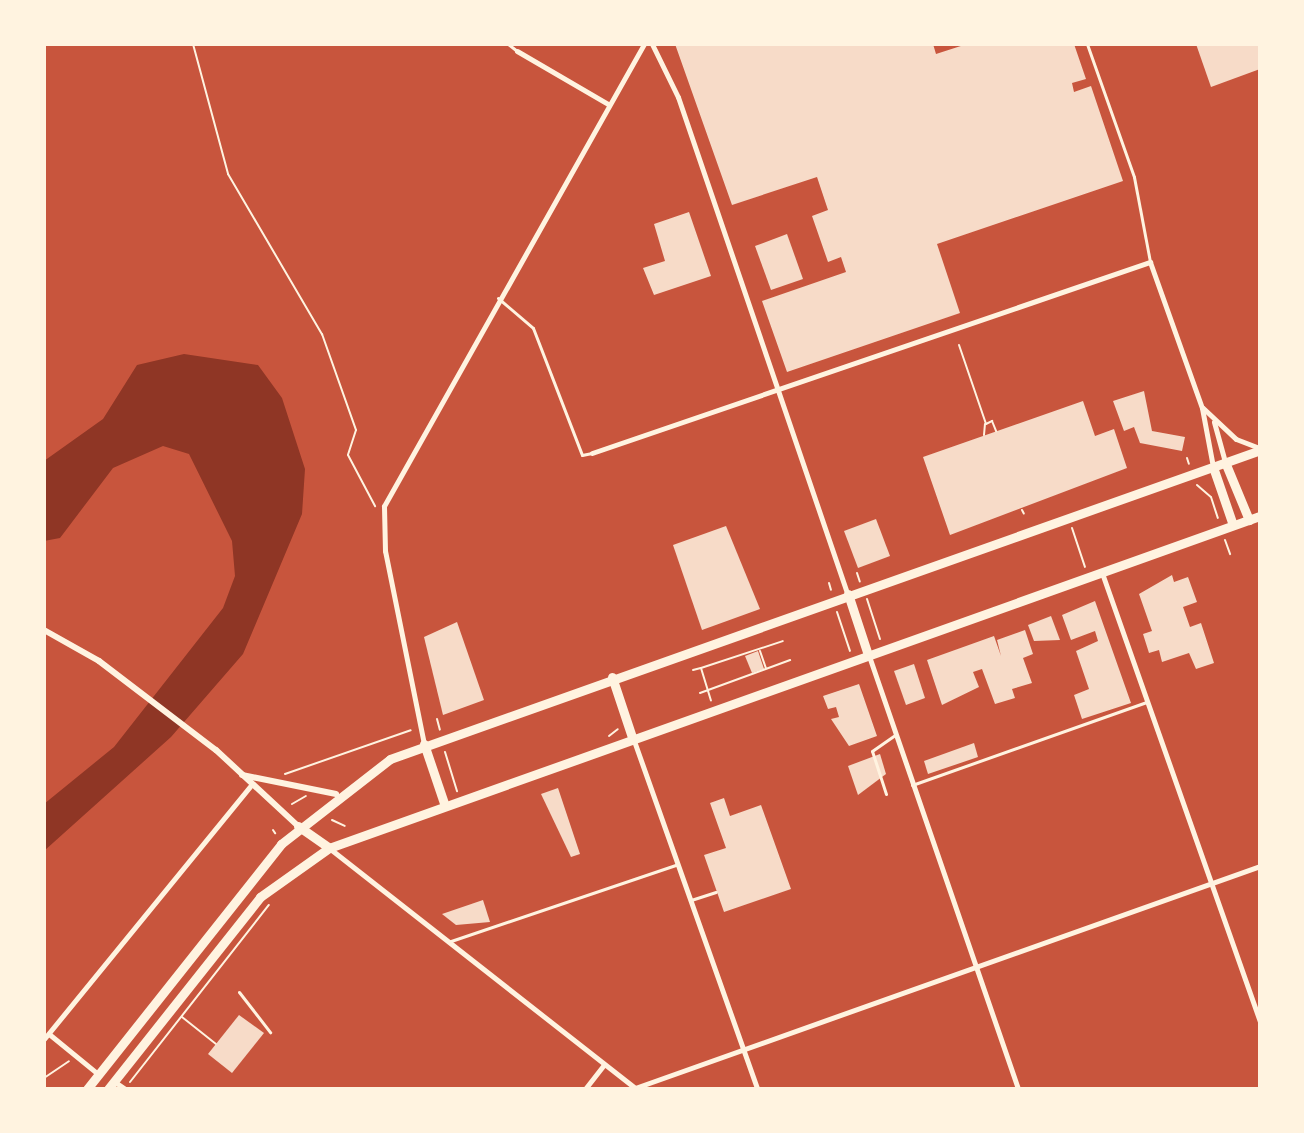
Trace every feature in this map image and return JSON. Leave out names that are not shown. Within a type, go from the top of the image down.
[{"type":"highway","points":[[87,1089],[298,826],[336,794],[424,744],[1260,449]]},
{"type":"highway","points":[[1225,462],[1249,520]]},
{"type":"highway","points":[[1213,467],[1233,525]]},
{"type":"highway","points":[[98,1074],[111,1085],[260,897],[329,848],[459,797],[1260,516]]},
{"type":"highway","points":[[848,594],[868,655]]},
{"type":"highway","points":[[612,677],[632,737]]},
{"type":"highway","points":[[424,744],[444,803]]},
{"type":"highway","points":[[298,826],[329,848]]},
{"type":"street","points":[[424,744],[382,517],[393,482],[644,44]]},
{"type":"street","points":[[652,44],[678,97],[848,594]]},
{"type":"street","points":[[517,51],[608,104]]},
{"type":"street","points":[[592,453],[1150,262],[1202,408],[1213,467]]},
{"type":"street","points":[[1202,408],[1260,449]]},
{"type":"street","points":[[1212,418],[1225,462]]},
{"type":"street","points":[[1102,572],[1260,1022]]},
{"type":"street","points":[[44,630],[99,661],[216,750],[250,786],[298,826]]},
{"type":"street","points":[[868,655],[1018,1089]]},
{"type":"street","points":[[632,737],[757,1089]]},
{"type":"street","points":[[235,772],[336,794]]},
{"type":"street","points":[[98,1074],[47,1037],[250,786]]},
{"type":"street","points":[[329,848],[635,1088],[1260,866]]},
{"type":"street","points":[[585,1089],[604,1064]]},
{"type":"street","points":[[111,1085],[124,1089]]},
{"type":"lane","points":[[508,44],[517,51]]},
{"type":"lane","points":[[1087,44],[1134,177],[1150,262]]},
{"type":"lane","points":[[498,298],[533,328],[582,455],[592,453]]},
{"type":"lane","points":[[912,785],[1147,701]]},
{"type":"lane","points":[[886,794],[872,751],[895,735]]},
{"type":"lane","points":[[448,942],[678,865]]},
{"type":"lane","points":[[691,900],[716,892]]},
{"type":"lane","points":[[239,992],[270,1032]]},
{"type":"path","points":[[193,44],[228,174],[322,334],[356,430],[348,455],[382,517]]},
{"type":"path","points":[[959,345],[986,424],[984,435]]},
{"type":"path","points":[[986,424],[992,421],[996,431]]},
{"type":"path","points":[[1187,458],[1192,474],[1222,529],[1230,554]]},
{"type":"path","points":[[1022,510],[1024,514]]},
{"type":"path","points":[[1068,518],[1088,577]]},
{"type":"path","points":[[857,573],[884,650]]},
{"type":"path","points":[[829,583],[853,660]]},
{"type":"path","points":[[693,670],[783,641]]},
{"type":"path","points":[[759,649],[766,669]]},
{"type":"path","points":[[700,693],[790,660]]},
{"type":"path","points":[[701,668],[708,690]]},
{"type":"path","points":[[437,719],[459,797]]},
{"type":"path","points":[[276,777],[420,727]]},
{"type":"path","points":[[292,804],[306,796],[309,802]]},
{"type":"path","points":[[332,820],[345,826]]},
{"type":"path","points":[[124,1089],[271,902]]},
{"type":"path","points":[[181,1017],[216,1044]]},
{"type":"path","points":[[44,1078],[74,1055]]},
{"type":"shaded area","points":[[184,354],[258,365],[282,398],[305,469],[302,514],[243,654],[171,737],[44,851],[44,804],[114,747],[223,608],[235,576],[232,541],[189,454],[163,446],[113,468],[60,538],[44,541],[44,461],[103,419],[137,365]]},
{"type":"building","points":[[675,44],[933,44],[936,54],[967,44],[1074,44],[1086,79],[1072,83],[1074,92],[1091,86],[1123,181],[937,244],[960,313],[787,372],[762,301],[846,272],[841,257],[828,262],[812,216],[828,210],[817,177],[732,205]]},
{"type":"building","points":[[1196,44],[1260,44],[1260,69],[1211,87]]},
{"type":"building","points":[[689,212],[711,276],[654,295],[643,268],[665,261],[654,224]]},
{"type":"building","points":[[787,234],[803,279],[771,290],[755,246]]},
{"type":"building","points":[[1144,391],[1152,431],[1185,437],[1182,451],[1140,443],[1134,427],[1124,431],[1113,401]]},
{"type":"building","points":[[1083,401],[1095,436],[1114,429],[1127,468],[950,535],[923,457]]},
{"type":"building","points":[[876,519],[890,556],[858,568],[844,531]]},
{"type":"building","points":[[726,526],[760,609],[702,630],[673,545]]},
{"type":"building","points":[[1172,575],[1174,582],[1188,577],[1197,602],[1183,607],[1190,627],[1201,623],[1214,663],[1196,669],[1189,653],[1162,662],[1159,650],[1149,653],[1143,634],[1152,631],[1139,594]]},
{"type":"building","points":[[1095,601],[1131,703],[1082,719],[1074,695],[1089,689],[1076,651],[1098,641],[1095,631],[1071,640],[1062,615]]},
{"type":"building","points":[[1051,616],[1060,640],[1034,641],[1028,625]]},
{"type":"building","points":[[457,622],[484,700],[443,715],[424,637]]},
{"type":"building","points":[[1025,630],[1033,654],[1023,658],[1032,683],[1012,689],[1015,698],[995,704],[982,669],[973,672],[979,687],[942,705],[927,660],[994,636],[1001,656],[997,640]]},
{"type":"building","points":[[758,651],[764,669],[752,673],[745,656]]},
{"type":"building","points":[[914,664],[925,698],[906,705],[894,671]]},
{"type":"building","points":[[859,684],[877,736],[849,746],[831,719],[839,717],[836,707],[828,709],[823,696]]},
{"type":"building","points":[[974,743],[978,757],[928,774],[924,761]]},
{"type":"building","points":[[880,754],[886,774],[858,795],[848,766]]},
{"type":"building","points":[[558,788],[580,854],[571,857],[541,794]]},
{"type":"building","points":[[724,798],[730,816],[761,805],[791,889],[724,912],[704,855],[726,848],[710,803]]},
{"type":"building","points":[[483,900],[490,922],[456,925],[442,914]]},
{"type":"building","points":[[239,1015],[264,1033],[232,1073],[208,1054]]}]
